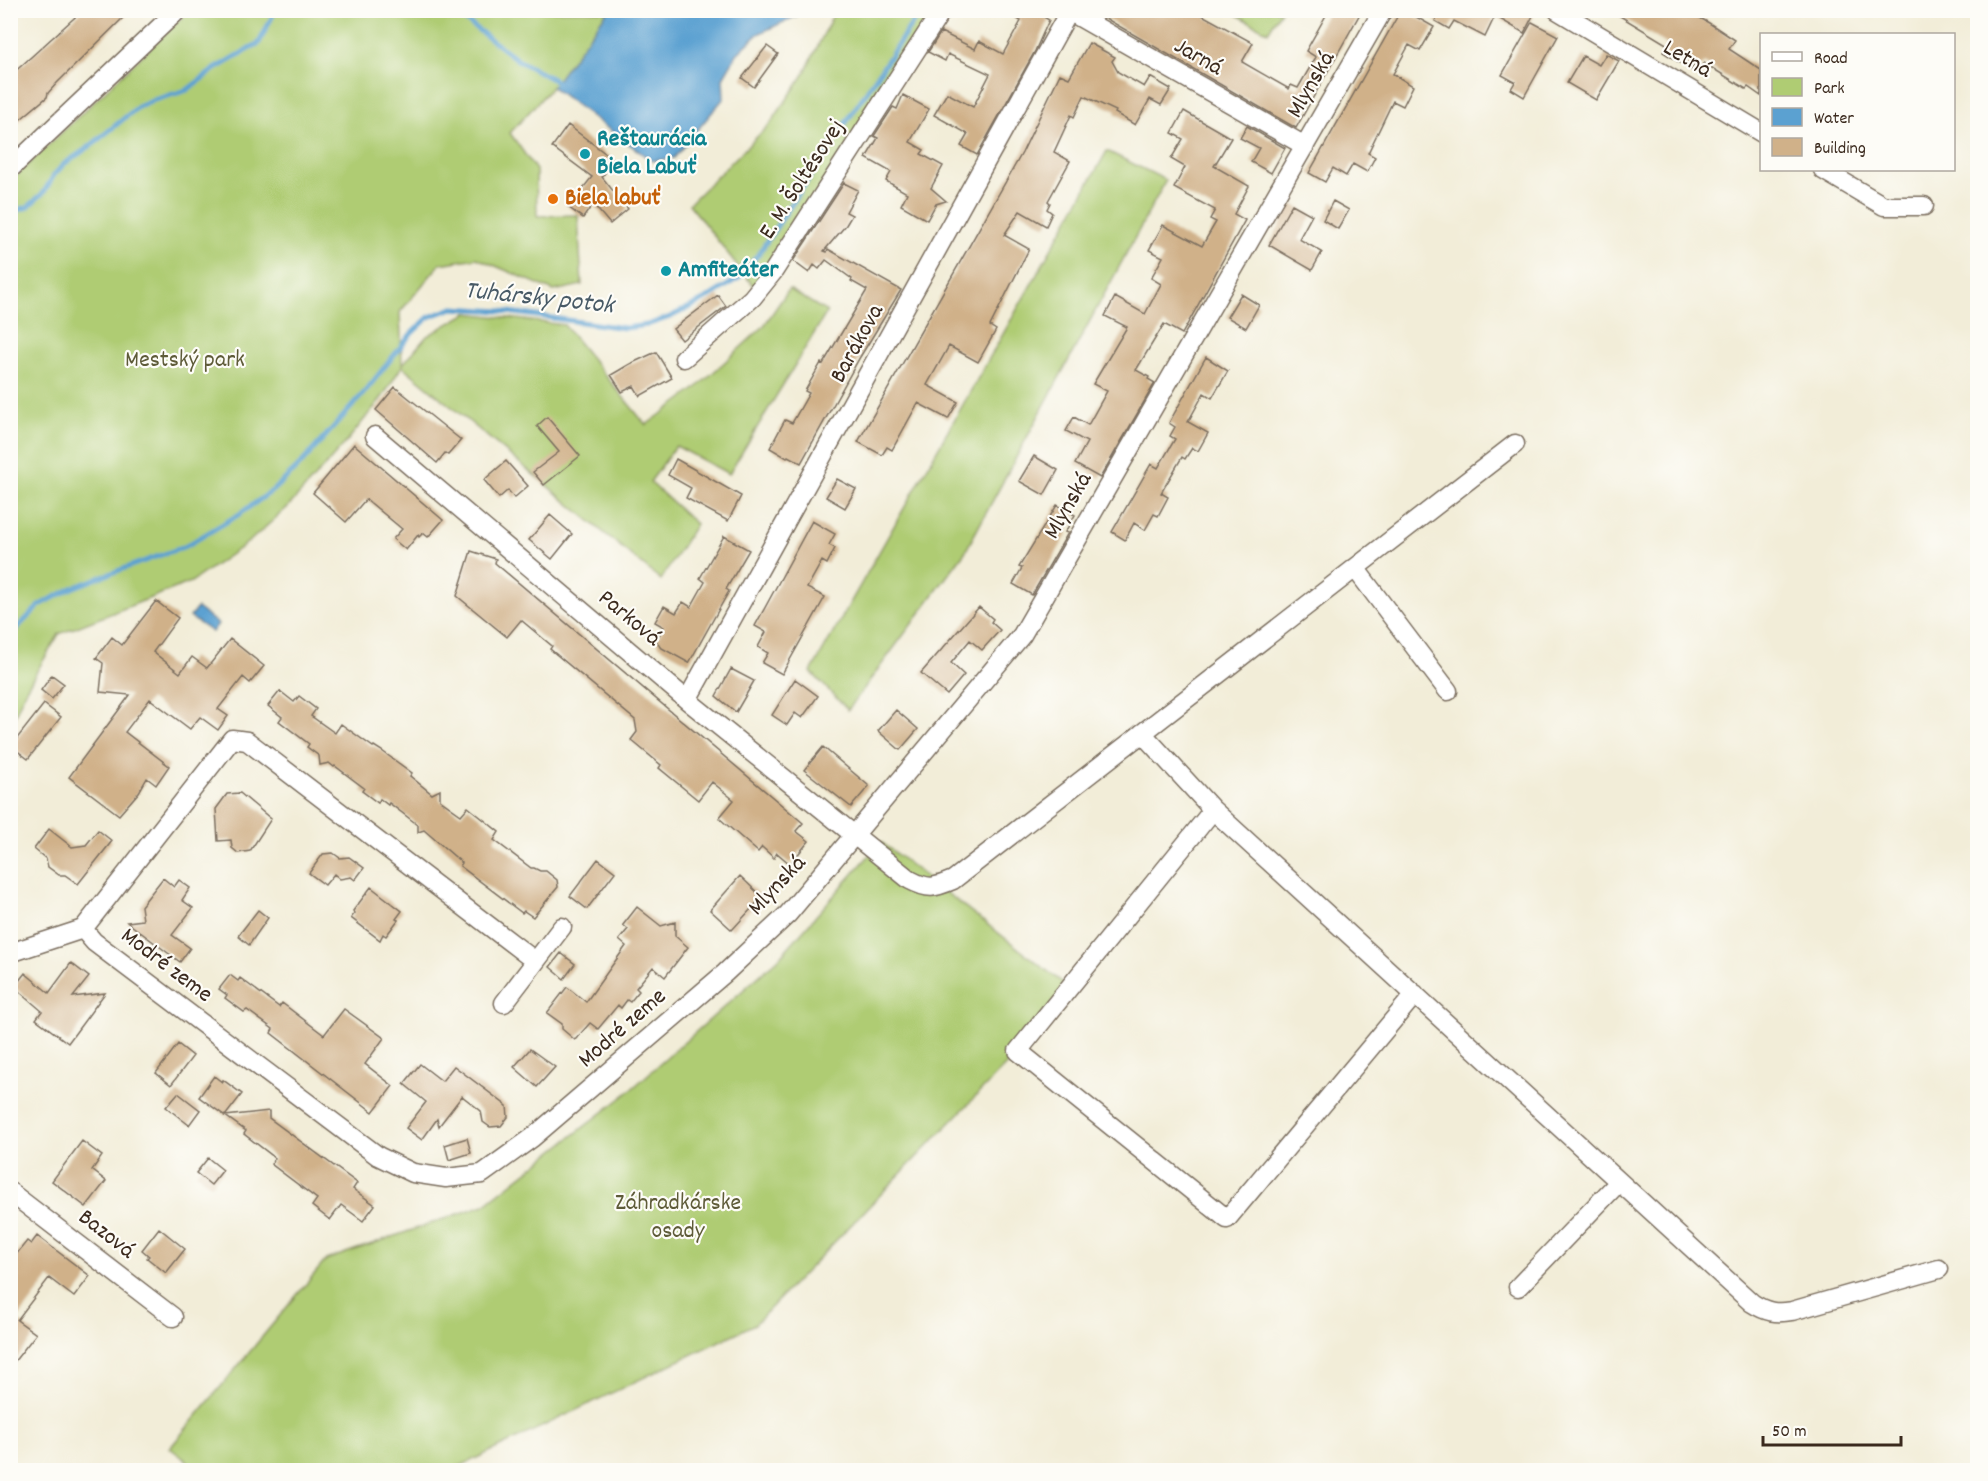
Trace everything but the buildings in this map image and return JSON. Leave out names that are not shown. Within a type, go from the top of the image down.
[{"type":"street","points":[[10,169],[178,10]]},
{"type":"street","name":"E. M. Šoltésovej","points":[[684,358],[752,298],[772,272],[942,10]]},
{"type":"street","name":"Mlynská","points":[[725,973],[788,914],[1022,635],[1383,10]]},
{"type":"street","name":"Letná","points":[[1557,10],[1760,132]]},
{"type":"street","name":"Jarná","points":[[1069,11],[1305,146]]},
{"type":"street","name":"Barákova","points":[[687,700],[1069,11]]},
{"type":"street","points":[[1825,171],[1884,206],[1924,206]]},
{"type":"street","name":"Parková","points":[[375,436],[687,700],[910,880],[923,887],[935,888],[953,880],[1142,733]]},
{"type":"street","points":[[1515,444],[1142,733],[1213,810],[1752,1303],[1765,1311],[1779,1314],[1939,1269]]},
{"type":"street","points":[[1355,568],[1448,691]]},
{"type":"street","name":"Modré zeme","points":[[535,962],[247,741],[232,739],[83,929],[94,942],[378,1156],[413,1173],[446,1178],[482,1174],[532,1138],[725,973]]},
{"type":"street","points":[[1213,810],[1018,1051],[1227,1219],[1415,994]]},
{"type":"street","points":[[504,1003],[562,927]]},
{"type":"street","points":[[10,953],[83,929]]},
{"type":"street","points":[[1518,1287],[1619,1182]]},
{"type":"street","name":"Bazová","points":[[10,1192],[173,1317]]},
{"type":"green space","points":[[1281,10],[1268,32],[1230,11]]},
{"type":"green space","name":"Mestský park","points":[[189,11],[608,11],[552,87],[510,133],[536,170],[537,216],[578,215],[582,285],[554,291],[477,258],[440,264],[400,312],[402,365],[427,336],[467,313],[564,325],[646,425],[694,390],[763,327],[789,289],[827,312],[729,474],[676,446],[650,482],[696,524],[661,580],[402,366],[383,396],[348,440],[289,506],[250,541],[191,582],[59,634],[25,691],[11,725],[11,181]]},
{"type":"green space","points":[[835,11],[938,11],[755,288],[689,204],[770,124],[803,76]]},
{"type":"green space","points":[[1107,151],[1166,180],[965,552],[848,710],[811,672]]},
{"type":"green space","name":"Záhradkárske osady","points":[[881,842],[1076,993],[755,1324],[452,1470],[199,1470],[170,1448],[326,1260],[484,1205],[626,1094],[778,959]]},
{"type":"water","points":[[608,11],[802,11],[797,16],[758,34],[737,54],[723,78],[724,98],[674,158],[652,161],[552,87]]},
{"type":"water","points":[[197,608],[218,624],[212,632],[190,617]]},
{"type":"waterway","points":[[10,212],[28,207],[44,192],[64,164],[138,107],[187,90],[215,69],[259,43],[277,10]]},
{"type":"waterway","points":[[452,10],[519,61],[556,81]]},
{"type":"waterway","name":"Tuhársky potok","points":[[10,635],[40,605],[72,588],[186,546],[238,515],[272,491],[298,467],[363,394],[411,334],[429,317],[453,308],[501,311],[625,328],[647,325],[670,317],[704,300],[739,278],[757,256],[921,10]]},
{"type":"place","name":"Reštaurácia Biela Labuť","points":[[585,154]]},
{"type":"place","name":"Biela labuť","points":[[553,199]]},
{"type":"place","name":"Amfiteáter","points":[[666,271]]}]
